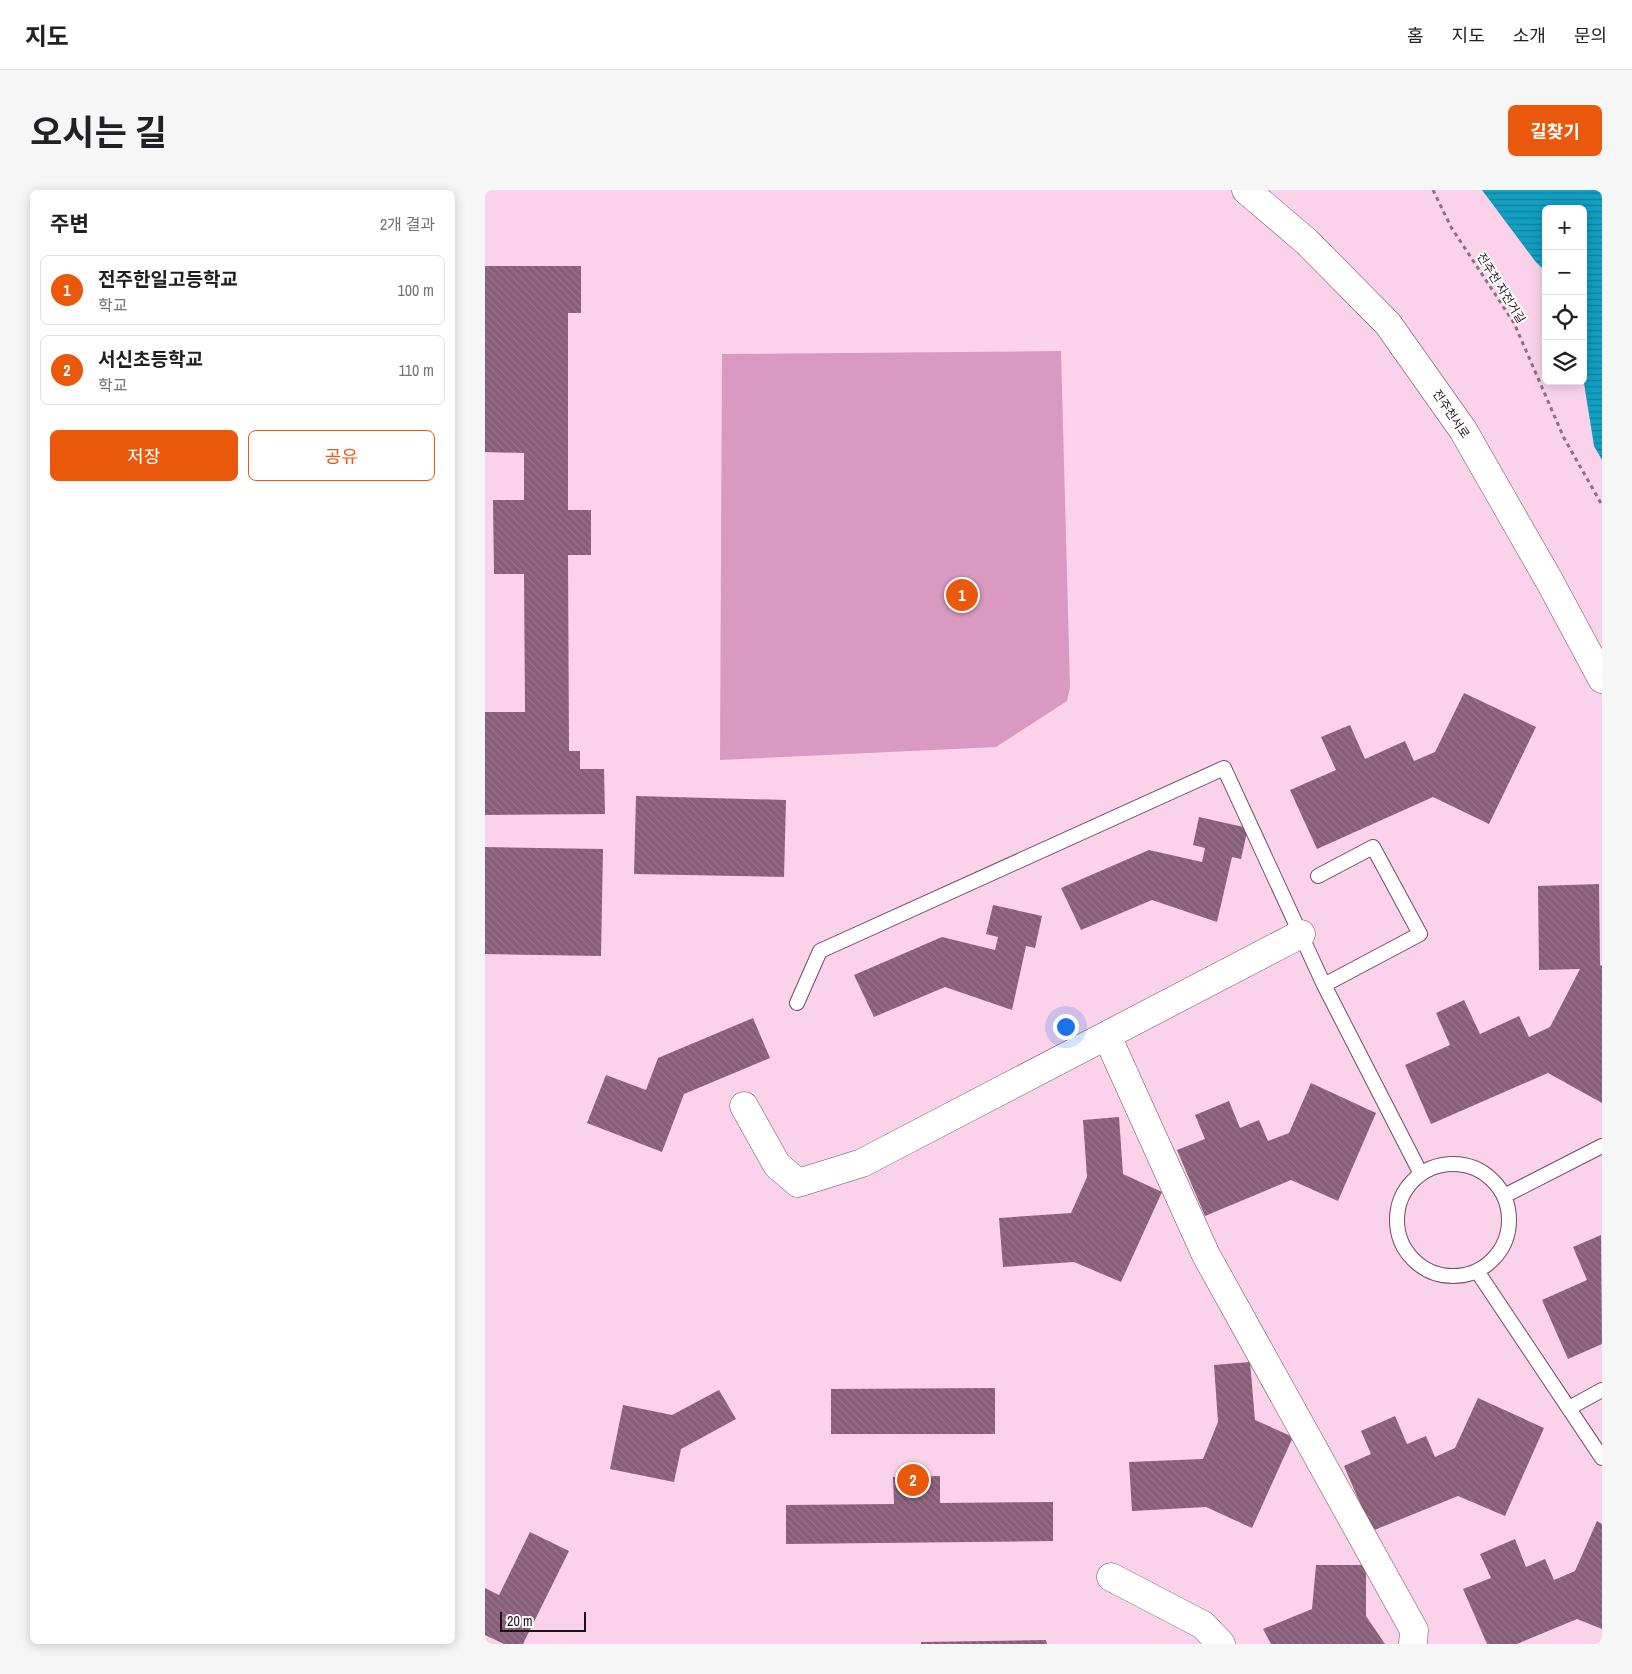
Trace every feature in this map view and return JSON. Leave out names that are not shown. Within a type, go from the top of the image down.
[{"type":"street","name":"전주천서로","points":[[1245,190],[1307,242],[1388,324],[1463,430],[1550,582],[1602,679]]},
{"type":"street","points":[[744,1106],[777,1165],[798,1183],[862,1164],[1301,934]]},
{"type":"street","points":[[1107,1036],[1206,1255],[1414,1630],[1413,1644]]},
{"type":"street","points":[[1111,1577],[1203,1625],[1221,1644]]},
{"type":"lane","points":[[797,1003],[820,951],[1224,768],[1325,985],[1421,1174]]},
{"type":"lane","points":[[1318,876],[1373,847],[1420,934],[1325,985]]},
{"type":"lane","points":[[1504,1196],[1602,1146]]},
{"type":"lane","points":[[1458,1164],[1477,1169],[1493,1180],[1504,1196],[1509,1213],[1509,1231],[1503,1247],[1492,1261],[1477,1271],[1460,1276],[1442,1275],[1425,1269],[1411,1258],[1402,1243],[1397,1224],[1399,1205],[1407,1187],[1421,1174],[1439,1166],[1458,1164]]},
{"type":"lane","points":[[1477,1271],[1602,1458]]},
{"type":"lane","points":[[1569,1408],[1602,1390]]},
{"type":"path","name":"전주천 자전거길","points":[[1433,190],[1451,226],[1514,323],[1564,438],[1602,505]]},
{"type":"shaded area","points":[[1061,351],[1070,687],[1067,701],[996,747],[720,760],[722,354]]},
{"type":"water","points":[[1482,190],[1602,190],[1602,460],[1594,446],[1584,385],[1587,385],[1587,205],[1542,205],[1542,268]]},
{"type":"building","points":[[485,266],[581,266],[581,313],[568,313],[568,510],[591,510],[591,555],[568,555],[569,751],[580,751],[580,769],[604,769],[605,814],[485,815],[485,712],[525,712],[524,574],[494,574],[493,500],[524,500],[524,453],[485,452]]},
{"type":"building","points":[[1464,693],[1536,727],[1489,824],[1433,797],[1317,849],[1290,790],[1336,770],[1321,737],[1350,725],[1365,759],[1405,741],[1414,761],[1435,752]]},
{"type":"building","points":[[636,796],[786,800],[784,877],[634,874]]},
{"type":"building","points":[[1199,817],[1248,828],[1241,859],[1232,857],[1217,922],[1152,900],[1081,930],[1061,888],[1149,850],[1202,862],[1205,848],[1193,845]]},
{"type":"building","points":[[485,847],[603,849],[601,956],[485,954]]},
{"type":"building","points":[[1599,884],[1600,965],[1602,966],[1602,1103],[1548,1073],[1431,1124],[1405,1065],[1450,1045],[1436,1013],[1464,1000],[1480,1034],[1519,1016],[1529,1037],[1550,1027],[1580,969],[1539,970],[1538,886]]},
{"type":"building","points":[[993,905],[1042,916],[1035,948],[1026,946],[1012,1010],[945,987],[874,1017],[854,975],[942,937],[995,950],[998,937],[986,934]]},
{"type":"building","points":[[753,1018],[770,1058],[684,1094],[662,1152],[587,1123],[606,1075],[646,1090],[658,1058]]},
{"type":"building","points":[[1311,1083],[1376,1113],[1338,1201],[1291,1180],[1205,1216],[1177,1150],[1205,1139],[1195,1115],[1229,1101],[1240,1128],[1259,1120],[1268,1141],[1289,1133]]},
{"type":"building","points":[[1119,1117],[1123,1174],[1162,1192],[1121,1282],[1074,1262],[1003,1267],[999,1218],[1071,1213],[1087,1177],[1083,1120]]},
{"type":"building","points":[[1601,1235],[1602,1344],[1568,1359],[1542,1300],[1587,1280],[1573,1247]]},
{"type":"building","points":[[1250,1362],[1255,1420],[1293,1437],[1252,1528],[1206,1507],[1132,1511],[1129,1462],[1203,1459],[1218,1422],[1214,1365]]},
{"type":"building","points":[[995,1388],[995,1434],[831,1434],[831,1389]]},
{"type":"building","points":[[719,1390],[736,1419],[681,1449],[674,1482],[610,1469],[623,1405],[672,1415]]},
{"type":"building","points":[[1478,1398],[1544,1428],[1505,1516],[1458,1496],[1372,1531],[1344,1466],[1371,1454],[1361,1431],[1395,1416],[1407,1444],[1426,1436],[1435,1457],[1455,1448]]},
{"type":"building","points":[[940,1476],[940,1503],[1053,1502],[1053,1541],[786,1544],[786,1505],[894,1504],[893,1477]]},
{"type":"building","points":[[1597,1521],[1602,1524],[1602,1629],[1577,1619],[1517,1644],[1487,1644],[1463,1589],[1491,1578],[1480,1554],[1515,1539],[1526,1567],[1545,1559],[1554,1580],[1575,1571]]},
{"type":"building","points":[[530,1532],[569,1551],[523,1644],[504,1644],[485,1635],[485,1588],[499,1595]]},
{"type":"building","points":[[1316,1565],[1366,1565],[1366,1616],[1385,1644],[1271,1644],[1263,1629],[1312,1609]]},
{"type":"building","points":[[1046,1640],[1047,1644],[921,1644],[921,1642]]},
{"type":"place","name":"전주한일고등학교","points":[[962,595]]},
{"type":"place","name":"서신초등학교","points":[[913,1480]]}]
